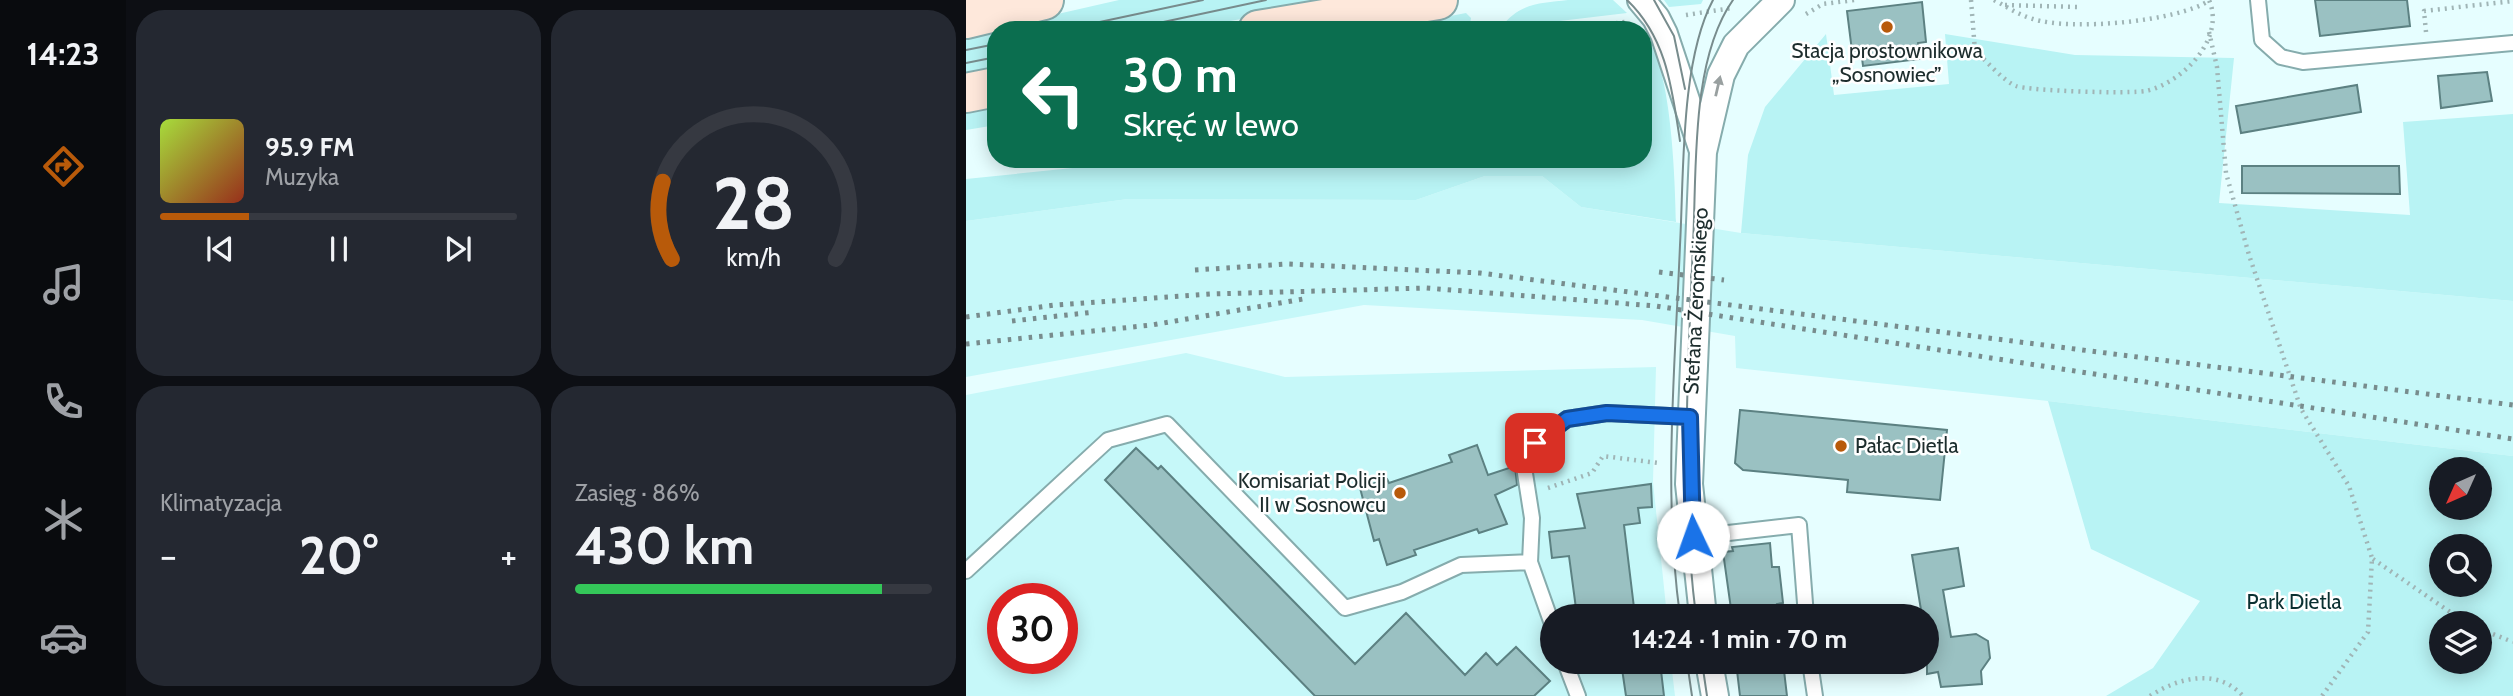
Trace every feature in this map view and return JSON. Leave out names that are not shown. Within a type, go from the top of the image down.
[{"type":"main road","points":[[966,19],[1044,0]]},
{"type":"main road","points":[[1312,21],[1438,0]]},
{"type":"main road","points":[[966,93],[987,89]]},
{"type":"street","name":"Stefana Żeromskiego","points":[[1641,0],[1656,18],[1664,34],[1703,152]]},
{"type":"street","name":"Stefana Żeromskiego","points":[[1701,604],[1693,537],[1690,417],[1703,152],[1726,65],[1736,44],[1781,0]]},
{"type":"street","points":[[1712,674],[1715,696]]},
{"type":"lane","points":[[2259,0],[2262,40],[2281,57],[2303,62],[2513,43]]},
{"type":"lane","points":[[1545,604],[1530,562],[1532,518],[1524,467],[1535,443],[1567,419],[1607,413],[1690,417]]},
{"type":"lane","points":[[966,571],[1108,440],[1167,424],[1345,608],[1402,592],[1461,565],[1530,562]]},
{"type":"lane","points":[[1693,537],[1799,525],[1805,604]]},
{"type":"lane","points":[[1570,674],[1578,696]]},
{"type":"lane","points":[[1812,674],[1815,696]]},
{"type":"path","points":[[1798,20],[1823,4],[1855,0]]},
{"type":"path","points":[[1971,0],[1975,51],[2016,86],[2081,91],[2147,90],[2182,73],[2204,50],[2213,9],[2209,0],[2193,10],[2168,16],[2081,24],[2034,20],[2006,2]]},
{"type":"path","points":[[1994,0],[2078,7]]},
{"type":"path","points":[[2427,52],[2424,11],[2513,2]]},
{"type":"path","points":[[2209,32],[2217,67],[2226,173],[2249,255],[2301,409],[2349,486],[2372,558],[2368,632],[2322,696]]},
{"type":"path","points":[[1528,496],[1592,473],[1603,456],[1658,463]]},
{"type":"path","points":[[2372,558],[2449,611]]},
{"type":"path","points":[[2492,634],[2513,642]]},
{"type":"path","points":[[2150,696],[2163,687],[2209,676],[2235,687],[2243,696]]},
{"type":"shaded area","points":[[1485,176],[1542,176],[1581,207],[1741,233],[2513,301],[2513,456],[2048,401],[1736,368],[1735,336],[1642,320],[1364,305],[966,377],[966,221],[1128,199],[1416,200]]},
{"type":"shaded area","points":[[1186,353],[1285,377],[1656,367],[1653,482],[1666,604],[1540,604],[1540,674],[1672,674],[1675,696],[966,696],[966,395]]},
{"type":"green space","points":[[1119,0],[1340,0],[1231,21],[1027,21]]},
{"type":"green space","points":[[1568,0],[1613,0],[1627,13],[1560,21],[1507,21],[1523,9]]},
{"type":"green space","points":[[1664,0],[1703,0],[1701,4],[1669,7]]},
{"type":"green space","points":[[1466,13],[1471,18],[1470,21],[1425,21]]},
{"type":"green space","points":[[987,30],[987,73],[966,78],[966,35]]},
{"type":"green space","points":[[1826,34],[1834,95],[1949,84],[1945,34],[2075,55],[2234,58],[2219,203],[2410,215],[2403,122],[2513,114],[2513,301],[1741,233],[1748,155],[1765,107]]},
{"type":"green space","points":[[1652,47],[1666,94],[1670,123],[1676,222],[1581,207],[1542,176],[1485,176],[1416,200],[1128,199],[966,221],[966,179],[1073,168],[1652,168]]},
{"type":"green space","points":[[987,107],[987,126],[966,130],[966,112]]},
{"type":"green space","name":"Park Dietla","points":[[2048,401],[2513,456],[2513,696],[2106,696],[2153,668],[2200,601],[2091,549]]},
{"type":"building","points":[[2315,0],[2407,0],[2410,26],[2320,36]]},
{"type":"building","name":"Stacja prostownikowa „Sosnowiec”","points":[[1922,2],[1926,42],[1918,43],[1920,59],[1863,66],[1861,50],[1852,51],[1847,11]]},
{"type":"building","points":[[2487,72],[2492,101],[2441,108],[2438,76]]},
{"type":"building","points":[[2357,85],[2361,112],[2241,133],[2236,106]]},
{"type":"building","points":[[2242,166],[2399,166],[2400,194],[2242,193]]},
{"type":"building","name":"Pałac Dietla","points":[[1740,410],[1947,430],[1940,500],[1847,492],[1848,480],[1743,470],[1735,463]]},
{"type":"building","points":[[1477,445],[1488,475],[1515,466],[1517,485],[1495,495],[1507,524],[1479,533],[1477,529],[1414,550],[1416,555],[1387,565],[1379,539],[1374,541],[1360,488],[1387,479],[1389,483],[1452,462],[1449,455]]},
{"type":"building","points":[[1136,448],[1158,469],[1161,466],[1355,664],[1406,613],[1465,675],[1486,653],[1497,665],[1516,647],[1540,674],[1550,681],[1534,696],[1315,696],[1105,480]]},
{"type":"building","points":[[1651,484],[1652,507],[1638,508],[1640,523],[1624,525],[1634,604],[1575,604],[1569,556],[1552,558],[1549,532],[1585,528],[1577,494]]},
{"type":"building","points":[[1770,543],[1772,567],[1779,567],[1783,603],[1730,604],[1723,552],[1733,551],[1732,547]]},
{"type":"building","points":[[1958,548],[1964,586],[1943,590],[1951,637],[1976,634],[1988,641],[1990,658],[1981,671],[1982,684],[1941,687],[1938,674],[1939,604],[1920,604],[1912,555]]},
{"type":"building","points":[[1623,674],[1661,674],[1664,696],[1626,696]]},
{"type":"building","points":[[1737,674],[1784,674],[1787,696],[1740,696]]},
{"type":"tram line","points":[[1104,21],[1203,0]]},
{"type":"tram line","points":[[1168,21],[1266,0]]},
{"type":"tram line","points":[[1627,0],[1644,21]]},
{"type":"tram line","points":[[1654,0],[1674,36],[1685,89]]},
{"type":"tram line","points":[[1679,604],[1671,477],[1683,153],[1694,55],[1702,25],[1713,0]]},
{"type":"tram line","points":[[1695,604],[1688,523],[1687,430],[1698,118],[1709,54],[1719,25],[1733,0]]},
{"type":"tram line","points":[[1652,33],[1666,65],[1680,141]]},
{"type":"tram line","points":[[966,50],[987,46]]},
{"type":"tram line","points":[[966,63],[987,59]]},
{"type":"tram line","points":[[1689,674],[1692,696]]},
{"type":"tram line","points":[[1704,674],[1707,696]]},
{"type":"railway","points":[[1195,270],[1287,264],[1480,273],[2513,405]]},
{"type":"railway","points":[[1659,272],[1724,280]]},
{"type":"railway","points":[[966,317],[1055,305],[1210,294],[1426,288],[1656,306],[2513,439]]},
{"type":"railway","points":[[966,344],[1152,325],[1309,298]]},
{"type":"railway","points":[[1012,321],[1095,312]]},
{"type":"place","name":"Stacja prostownikowa „Sosnowiec”","points":[[1887,27]]},
{"type":"place","name":"Pałac Dietla","points":[[1841,446]]},
{"type":"place","name":"Komisariat Policji II w Sosnowcu","points":[[1400,493]]},
{"type":"route","points":[[1535,443],[1567,419],[1607,413],[1690,417],[1689,484],[1693,537]]}]
